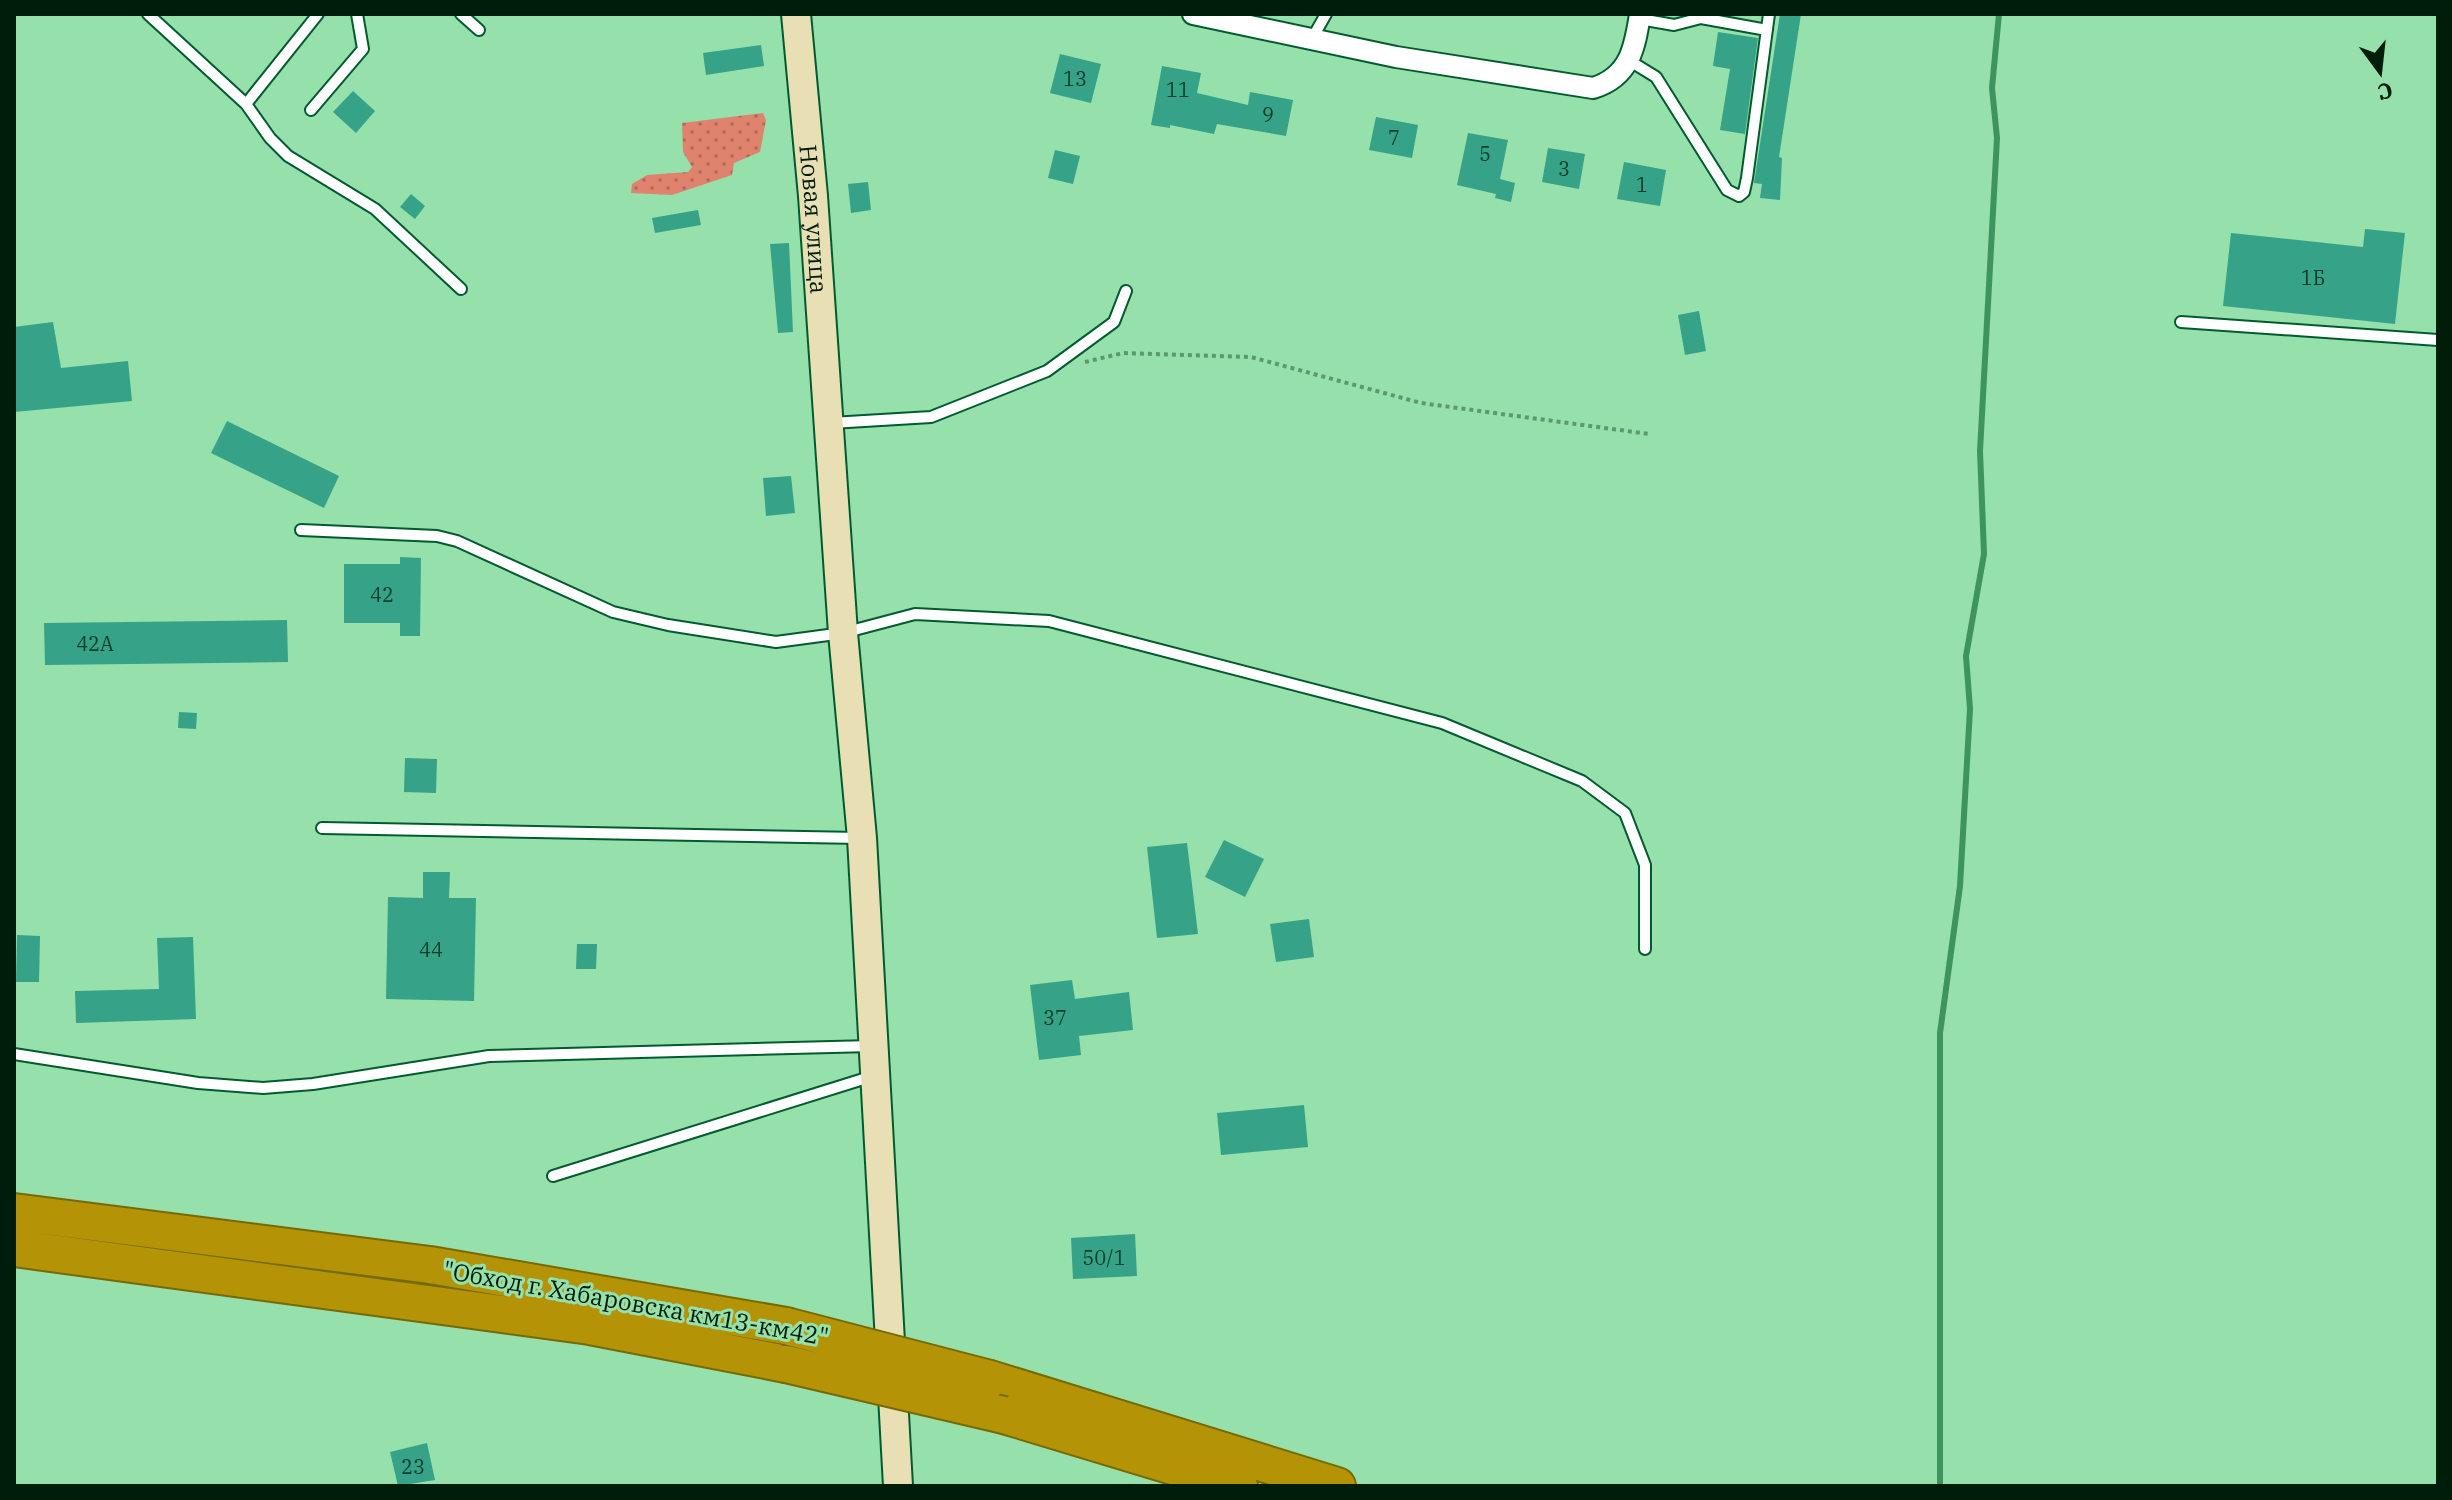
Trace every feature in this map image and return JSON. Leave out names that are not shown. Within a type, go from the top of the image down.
[{"type":"highway","name":"\"Обход г. Хабаровска км13-км42\"","points":[[14,1212],[430,1265],[786,1326],[990,1379],[1337,1486]]},
{"type":"highway","name":"\"Обход г. Хабаровска км13-км42\"","points":[[14,1248],[590,1326],[786,1364],[1004,1415],[1239,1486]]},
{"type":"main road","name":"Новая улица","points":[[796,14],[831,423],[843,633],[862,838],[898,1486]]},
{"type":"street","points":[[1193,14],[1396,57],[1593,88],[1605,84],[1630,61],[1640,17]]},
{"type":"lane","points":[[148,14],[246,104],[270,138],[288,156],[375,209],[461,289]]},
{"type":"lane","points":[[246,104],[318,14]]},
{"type":"lane","points":[[311,110],[363,49],[357,14]]},
{"type":"lane","points":[[461,14],[479,30]]},
{"type":"lane","points":[[1313,37],[1326,14]]},
{"type":"lane","points":[[1630,61],[1656,77],[1727,190],[1739,196],[1744,192],[1747,178],[1769,14]]},
{"type":"lane","points":[[1640,17],[1674,25],[1701,18],[1767,30]]},
{"type":"lane","points":[[831,423],[931,417],[1047,371],[1114,322],[1126,291]]},
{"type":"lane","points":[[2181,322],[2438,340]]},
{"type":"lane","points":[[301,530],[437,536],[457,541],[613,612],[668,625],[776,642],[843,633],[915,614],[1049,621],[1442,723],[1582,781],[1625,813],[1645,865],[1645,949]]},
{"type":"lane","points":[[322,828],[862,838]]},
{"type":"lane","points":[[14,1054],[198,1083],[263,1088],[313,1084],[489,1056],[874,1046]]},
{"type":"lane","points":[[553,1176],[875,1075]]},
{"type":"path","points":[[1047,371],[1123,353],[1251,357],[1421,403],[1649,434]]},
{"type":"shaded area","points":[[763,113],[766,120],[760,152],[734,163],[732,175],[672,195],[631,193],[632,184],[647,175],[688,172],[692,167],[683,152],[682,123]]},
{"type":"building","points":[[1780,14],[1801,14],[1779,157],[1782,158],[1780,200],[1760,198],[1762,184],[1754,183]]},
{"type":"building","points":[[1718,32],[1758,38],[1745,134],[1720,130],[1730,69],[1713,66]]},
{"type":"building","points":[[761,45],[764,66],[706,75],[703,53]]},
{"type":"building","points":[[1060,54],[1101,64],[1091,103],[1050,93]]},
{"type":"building","points":[[1162,66],[1201,73],[1197,93],[1248,105],[1250,92],[1293,100],[1286,136],[1217,124],[1214,134],[1170,125],[1170,128],[1151,125]]},
{"type":"building","points":[[353,91],[375,111],[356,133],[333,112]]},
{"type":"building","points":[[1376,117],[1418,125],[1412,158],[1369,150]]},
{"type":"building","points":[[1468,133],[1508,140],[1500,179],[1515,183],[1511,202],[1495,198],[1496,194],[1457,185]]},
{"type":"building","points":[[1548,148],[1585,154],[1579,189],[1542,182]]},
{"type":"building","points":[[1055,150],[1080,156],[1073,184],[1048,178]]},
{"type":"building","points":[[1624,162],[1666,170],[1660,206],[1617,199]]},
{"type":"building","points":[[868,182],[871,210],[851,213],[848,184]]},
{"type":"building","points":[[411,194],[425,206],[415,219],[400,207]]},
{"type":"building","points":[[698,210],[701,225],[655,233],[652,218]]},
{"type":"building","points":[[2365,229],[2405,233],[2395,324],[2223,306],[2231,233],[2363,247]]},
{"type":"building","points":[[789,243],[793,332],[778,333],[770,244]]},
{"type":"building","points":[[1699,311],[1706,351],[1685,355],[1678,315]]},
{"type":"building","points":[[53,322],[61,368],[128,361],[132,401],[14,412],[14,327]]},
{"type":"building","points":[[227,421],[339,476],[324,508],[211,453]]},
{"type":"building","points":[[791,476],[795,513],[766,516],[763,478]]},
{"type":"building","points":[[400,557],[421,558],[420,636],[400,636],[400,623],[344,623],[344,564],[400,564]]},
{"type":"building","points":[[287,620],[288,662],[45,665],[44,623]]},
{"type":"building","points":[[179,712],[197,713],[196,729],[178,728]]},
{"type":"building","points":[[405,758],[437,759],[436,793],[404,792]]},
{"type":"building","points":[[1224,840],[1264,859],[1245,897],[1205,877]]},
{"type":"building","points":[[1187,843],[1198,934],[1157,938],[1147,847]]},
{"type":"building","points":[[423,872],[450,872],[449,898],[476,898],[474,1001],[386,999],[388,897],[423,898]]},
{"type":"building","points":[[1309,919],[1314,957],[1276,962],[1270,924]]},
{"type":"building","points":[[17,935],[40,936],[39,982],[16,982]]},
{"type":"building","points":[[193,937],[196,1019],[76,1023],[75,991],[159,989],[157,938]]},
{"type":"building","points":[[577,944],[597,944],[596,969],[576,969]]},
{"type":"building","points":[[1072,980],[1075,999],[1129,992],[1133,1030],[1079,1036],[1081,1055],[1039,1060],[1030,985]]},
{"type":"building","points":[[1304,1105],[1308,1147],[1221,1155],[1217,1113]]},
{"type":"building","points":[[1135,1234],[1137,1276],[1073,1279],[1071,1238]]},
{"type":"building","points":[[427,1443],[435,1480],[398,1486],[390,1452]]},
{"type":"waterway","points":[[1940,1486],[1940,1033],[1960,886],[1970,709],[1966,656],[1984,554],[1980,451],[1997,138],[1992,88],[1999,14]]}]
